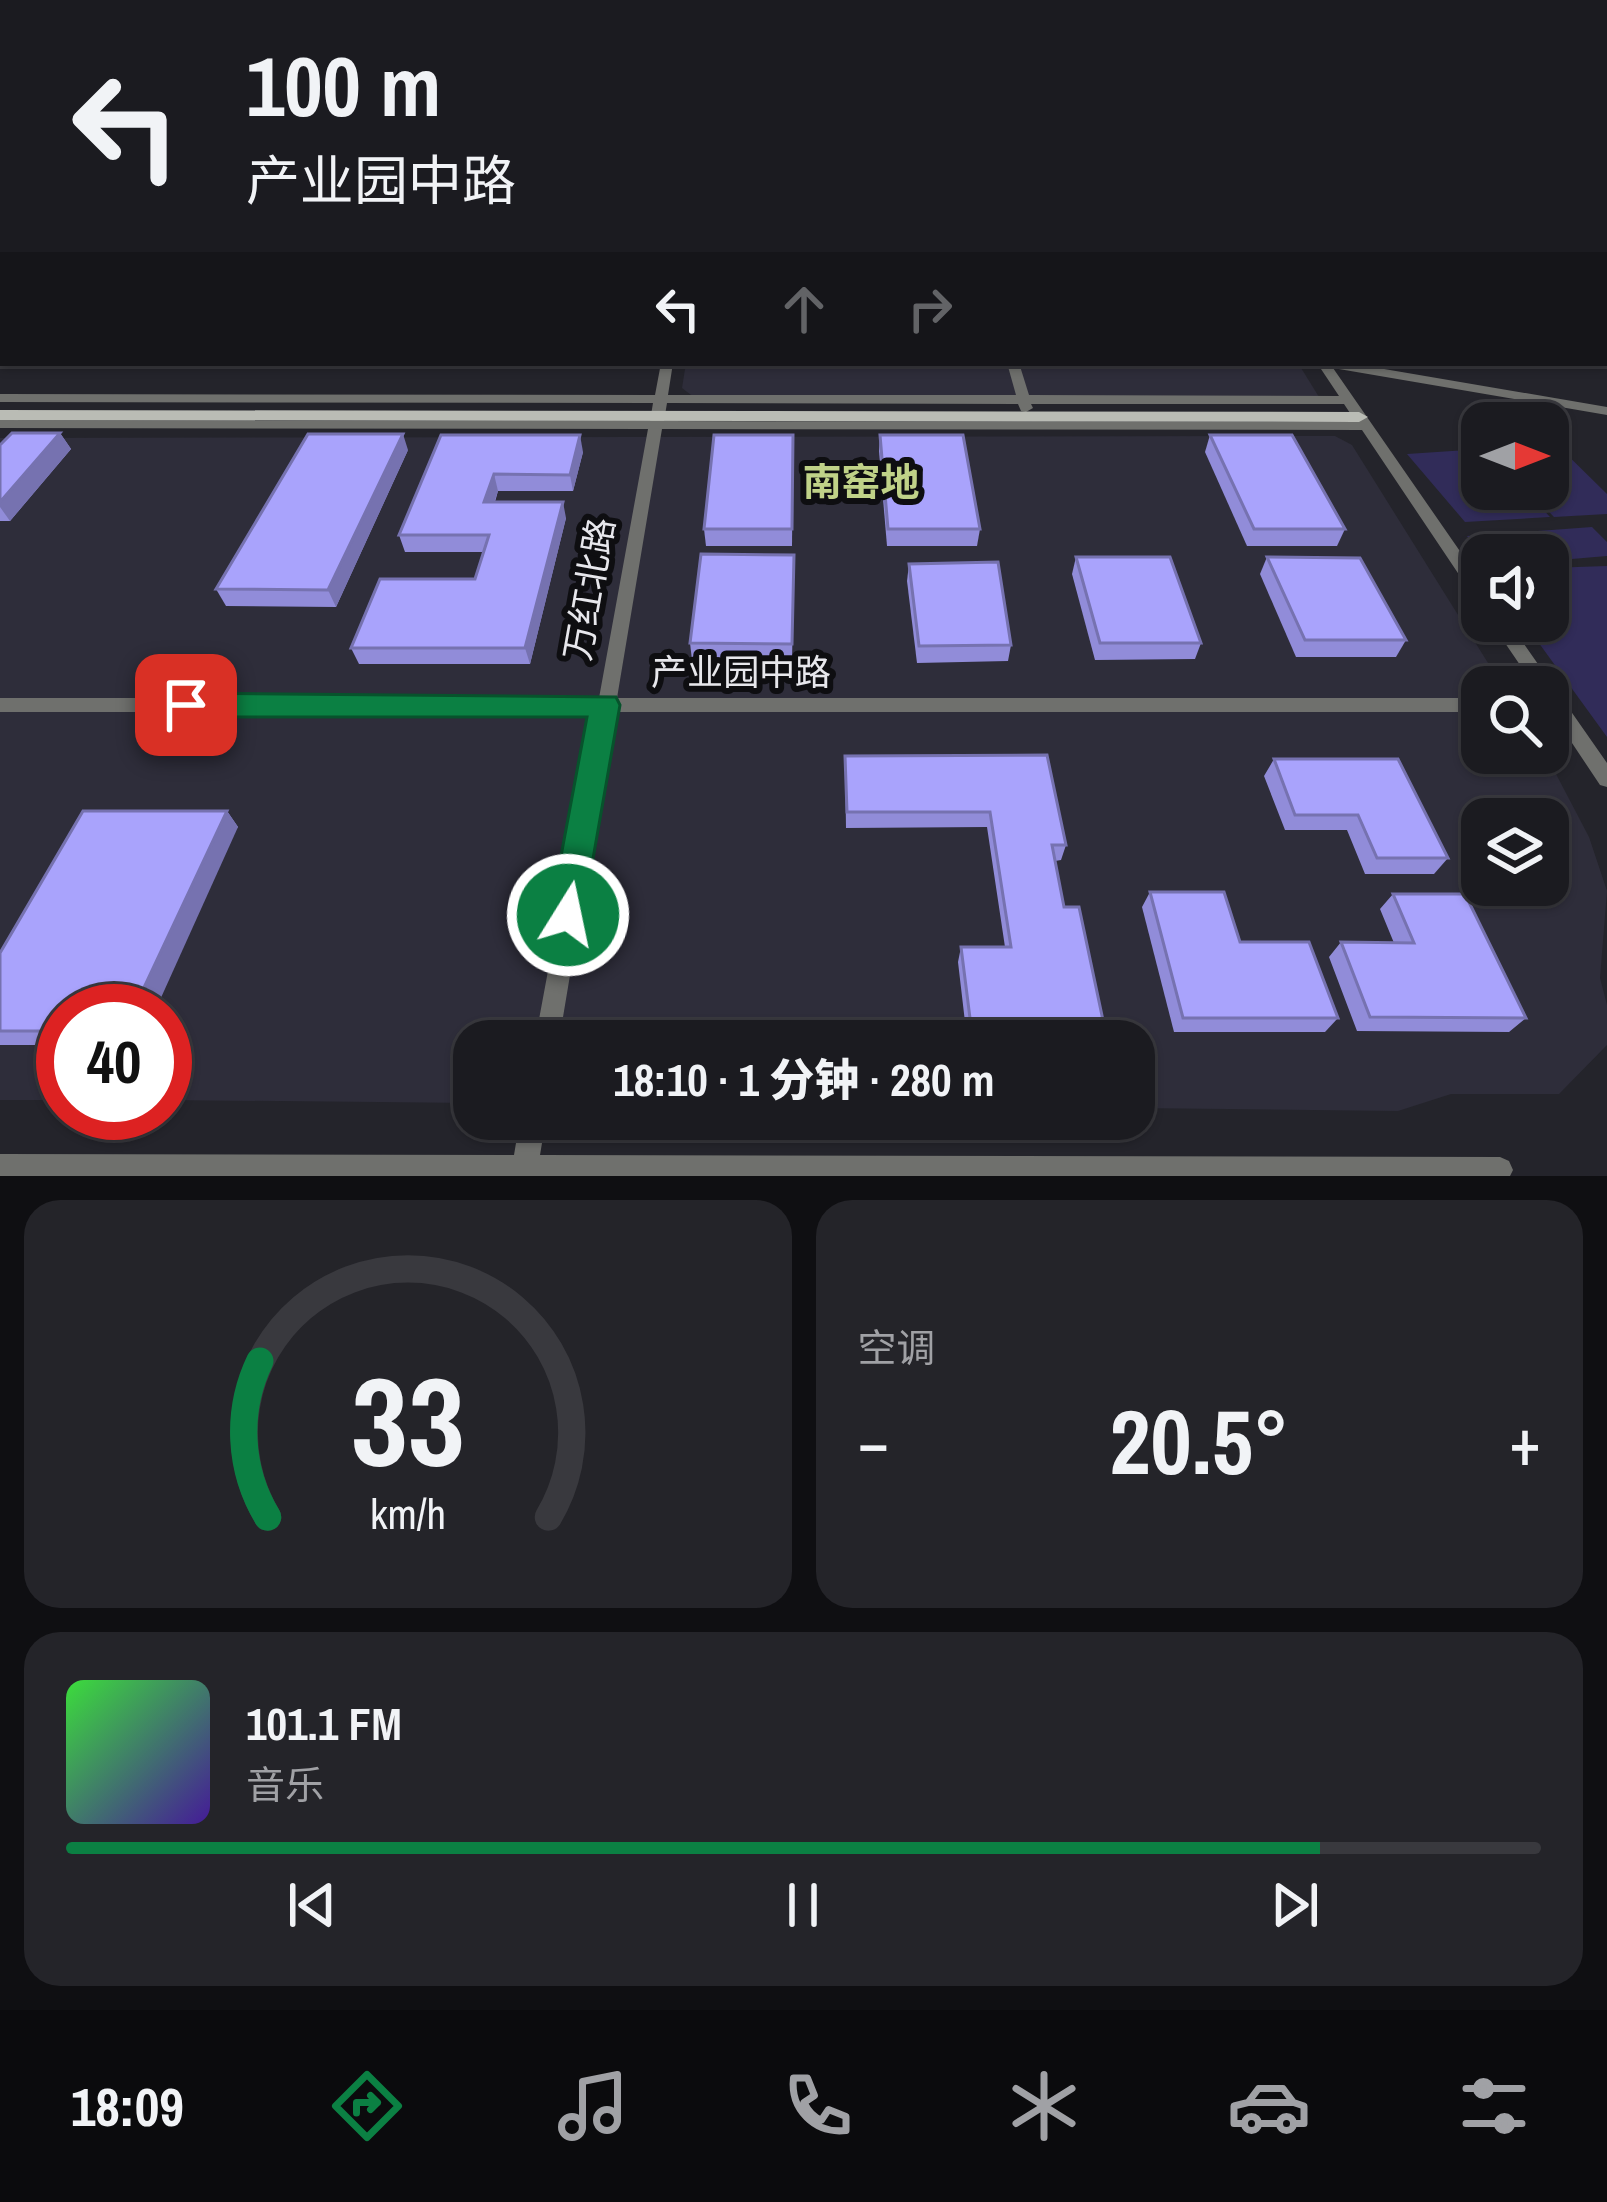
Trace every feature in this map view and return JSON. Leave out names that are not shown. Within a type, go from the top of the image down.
[{"type":"main road","points":[[0,402],[658,412],[1356,413]]},
{"type":"main road","points":[[0,420],[1024,404],[1356,413]]},
{"type":"street","name":"万红北路","points":[[551,1020],[666,366]]},
{"type":"street","points":[[1014,366],[1024,404]]},
{"type":"street","points":[[1327,366],[1461,566]]},
{"type":"street","points":[[1343,366],[1607,411]]},
{"type":"street","name":"产业园中路","points":[[0,705],[1461,705]]},
{"type":"street","points":[[1569,725],[1607,779]]},
{"type":"street","points":[[525,1167],[530,1140]]},
{"type":"street","points":[[0,1167],[1500,1170]]},
{"type":"shaded area","points":[[686,366],[1300,366],[1319,397],[695,398],[682,388]]},
{"type":"shaded area","points":[[1335,436],[1352,445],[1461,620],[1461,642],[1475,642],[1490,666],[1461,666],[1461,774],[1556,774],[1569,798],[1461,798],[1461,906],[1569,906],[1569,799],[1589,837],[1607,891],[1600,978],[1607,1005],[1607,1045],[1559,1094],[1451,1094],[1398,1111],[1155,1108],[1155,1020],[453,1020],[453,1103],[192,1100],[192,984],[36,984],[36,1100],[0,1100],[0,438]]},
{"type":"shaded area","points":[[1461,450],[1461,510],[1544,510],[1550,517],[1465,522],[1407,454]]},
{"type":"shaded area","points":[[1569,457],[1607,494],[1607,514],[1554,517],[1547,510],[1569,510]]},
{"type":"shaded area","points":[[1592,527],[1607,542],[1607,556],[1569,559],[1569,534],[1495,534]]},
{"type":"shaded area","points":[[1607,566],[1607,737],[1569,685],[1569,666],[1556,666],[1538,642],[1569,642],[1569,567]]},
{"type":"building","points":[[12,433],[60,433],[0,502],[0,445]]},
{"type":"building","points":[[308,434],[403,434],[328,590],[216,589]]},
{"type":"building","points":[[441,435],[580,435],[570,475],[494,474],[484,502],[563,502],[525,648],[351,648],[380,579],[475,579],[489,535],[399,535]]},
{"type":"building","points":[[714,435],[793,435],[792,529],[704,529]]},
{"type":"building","points":[[880,435],[963,435],[980,529],[888,529]]},
{"type":"building","points":[[1210,435],[1292,435],[1345,529],[1254,529]]},
{"type":"building","points":[[701,554],[794,555],[792,644],[690,643]]},
{"type":"building","points":[[1076,557],[1170,557],[1201,643],[1100,643]]},
{"type":"building","points":[[1267,557],[1360,558],[1406,640],[1305,640]]},
{"type":"building","points":[[998,562],[1011,645],[919,646],[909,564]]},
{"type":"building","points":[[1047,755],[1066,845],[1052,845],[1064,907],[1079,907],[1103,1020],[970,1020],[961,947],[1011,947],[990,812],[847,812],[845,756]]},
{"type":"building","points":[[1274,759],[1398,759],[1448,858],[1377,858],[1358,815],[1295,815]]},
{"type":"building","points":[[83,811],[227,811],[146,984],[36,984],[36,1031],[0,1031],[0,953]]},
{"type":"building","points":[[1150,892],[1224,892],[1240,942],[1309,942],[1338,1018],[1183,1018]]},
{"type":"building","points":[[1393,894],[1461,894],[1461,906],[1471,906],[1526,1018],[1370,1017],[1341,942],[1414,943]]},
{"type":"district","name":"南窑地","points":[[861,482]]},
{"type":"route","points":[[186,705],[605,705],[568,915]]}]
